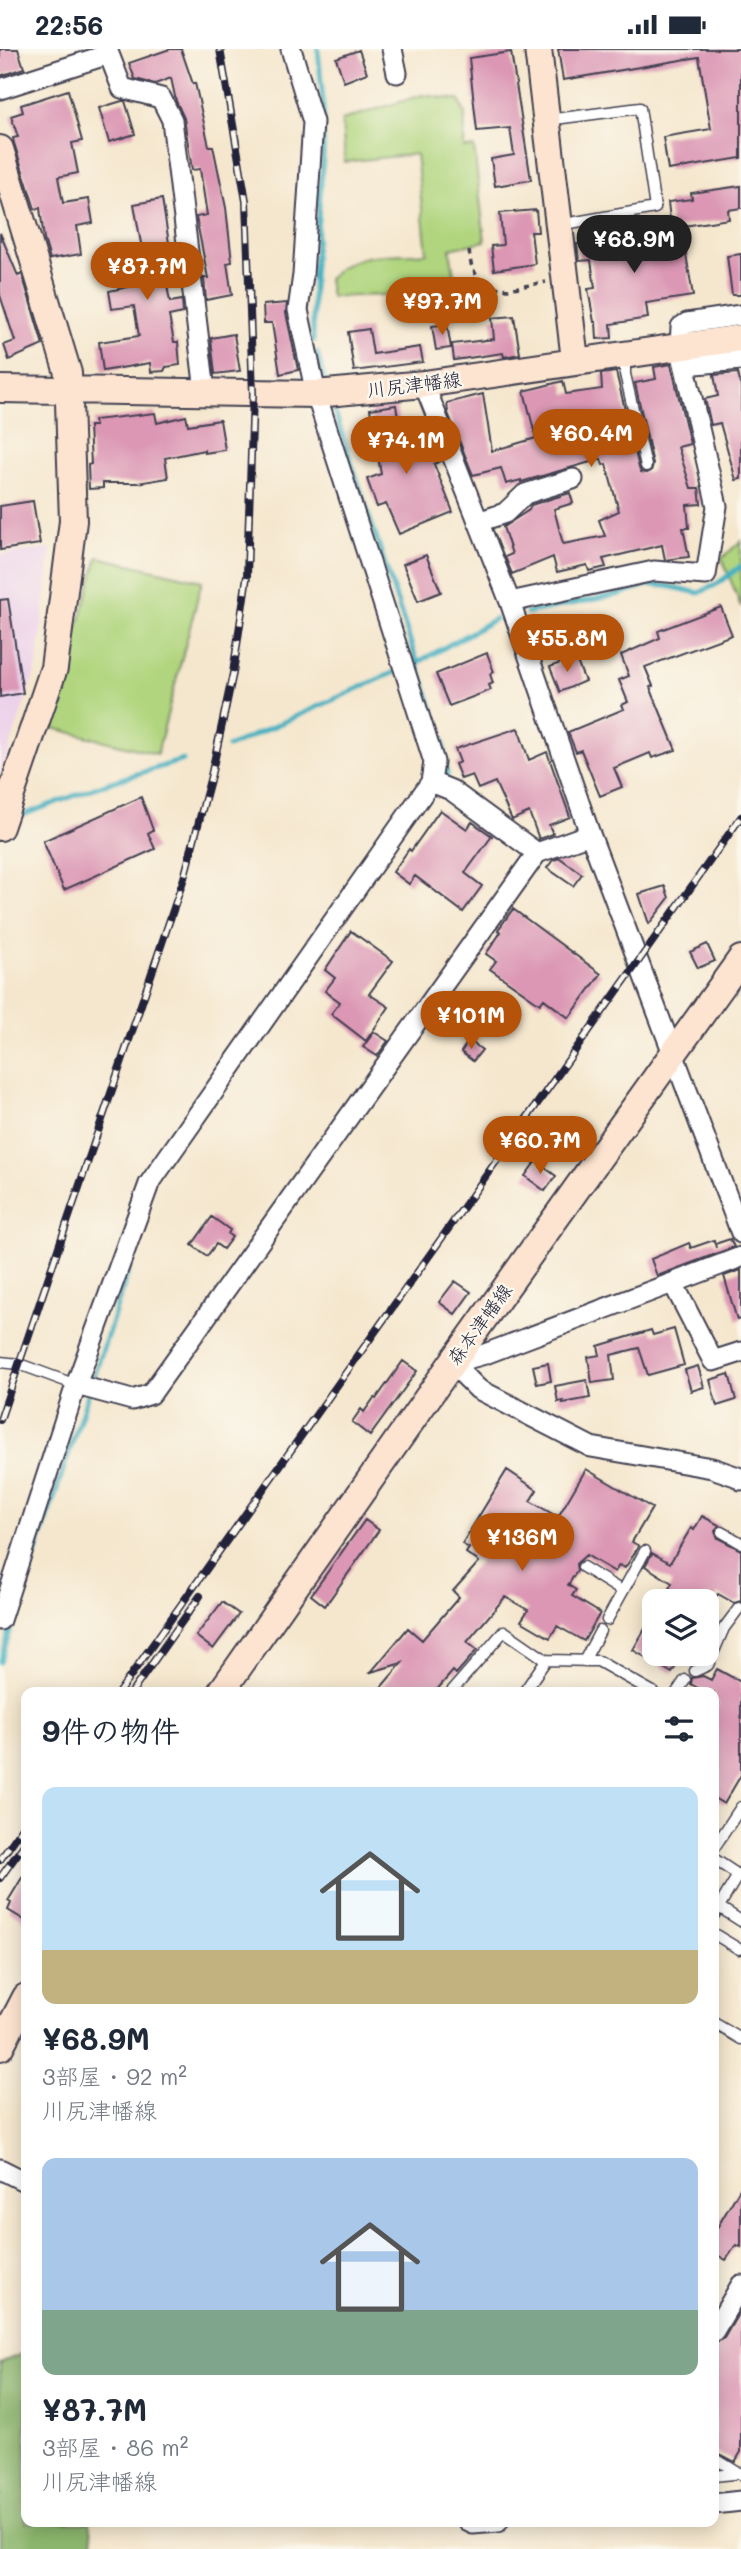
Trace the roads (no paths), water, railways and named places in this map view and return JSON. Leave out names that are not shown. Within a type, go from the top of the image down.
[{"type":"main road","points":[[538,49],[575,360]]},
{"type":"main road","points":[[0,149],[68,373],[74,521],[54,668],[0,827]]},
{"type":"main road","name":"川尻津幡線","points":[[0,389],[327,393],[424,384],[625,354],[682,356],[741,338]]},
{"type":"main road","name":"森本津幡線","points":[[225,1687],[452,1363],[740,961]]},
{"type":"main road","points":[[0,2047],[21,2007]]},
{"type":"street","points":[[291,49],[313,122],[303,275],[298,310],[327,393],[439,785],[537,853]]},
{"type":"street","points":[[392,49],[397,73]]},
{"type":"street","points":[[0,89],[108,52],[122,88],[161,99],[172,120],[205,391]]},
{"type":"street","points":[[510,602],[654,571],[706,575],[716,506],[682,356],[681,327],[687,323],[741,315]]},
{"type":"street","points":[[682,356],[741,360]]},
{"type":"street","points":[[424,384],[510,602],[590,834],[741,1233]]},
{"type":"street","points":[[478,522],[505,513],[525,494],[573,479]]},
{"type":"street","points":[[0,1620],[84,1388],[149,1184],[439,785]]},
{"type":"street","points":[[84,1388],[132,1400],[151,1394],[537,853],[590,834]]},
{"type":"street","points":[[741,1258],[485,1354],[452,1363],[478,1389],[591,1447],[712,1468],[738,1477],[741,1481]]},
{"type":"street","points":[[673,1283],[713,1361],[741,1352]]},
{"type":"street","points":[[0,2169],[21,2180]]},
{"type":"street","points":[[719,2322],[741,2285]]},
{"type":"street","points":[[719,2503],[741,2501]]},
{"type":"lane","points":[[546,120],[640,108],[655,208],[559,225]]},
{"type":"lane","points":[[625,354],[625,374],[646,466]]},
{"type":"lane","points":[[0,1362],[19,1364],[84,1388]]},
{"type":"lane","points":[[722,1532],[741,1543]]},
{"type":"lane","points":[[607,1620],[645,1551]]},
{"type":"lane","points":[[583,1567],[622,1591]]},
{"type":"lane","points":[[695,1671],[708,1665],[724,1629],[739,1608]]},
{"type":"lane","points":[[455,1687],[505,1631],[546,1660],[598,1661],[644,1687]]},
{"type":"lane","points":[[583,1661],[600,1631]]},
{"type":"lane","points":[[527,1687],[546,1660]]},
{"type":"lane","points":[[680,1687],[685,1680]]},
{"type":"lane","points":[[719,1840],[741,1807]]},
{"type":"lane","points":[[719,1862],[740,1876],[719,1907]]},
{"type":"lane","points":[[719,1912],[741,1921]]},
{"type":"lane","points":[[719,1937],[740,1949]]},
{"type":"lane","points":[[719,2026],[741,2039]]},
{"type":"lane","points":[[719,2461],[741,2473]]},
{"type":"lane","points":[[719,2475],[741,2473]]},
{"type":"waterway","points":[[313,341],[313,277],[323,158],[323,101],[318,49]]},
{"type":"waterway","points":[[317,353],[326,384]]},
{"type":"waterway","points":[[331,400],[443,741],[447,775],[443,781]]},
{"type":"waterway","points":[[527,613],[621,594],[647,585],[699,593],[717,584],[741,566]]},
{"type":"waterway","points":[[415,664],[495,619]]},
{"type":"waterway","points":[[228,747],[395,672]]},
{"type":"waterway","points":[[23,815],[108,783],[183,760]]},
{"type":"waterway","points":[[0,1662],[140,1236]]},
{"type":"railway","points":[[0,1420],[184,878],[211,776],[233,673],[247,576],[253,394],[246,201],[220,49]]},
{"type":"railway","points":[[123,1687],[741,817]]},
{"type":"railway","points":[[136,1687],[200,1596]]},
{"type":"railway","points":[[0,1860],[21,1830]]},
{"type":"railway","points":[[0,1878],[21,1849]]}]
